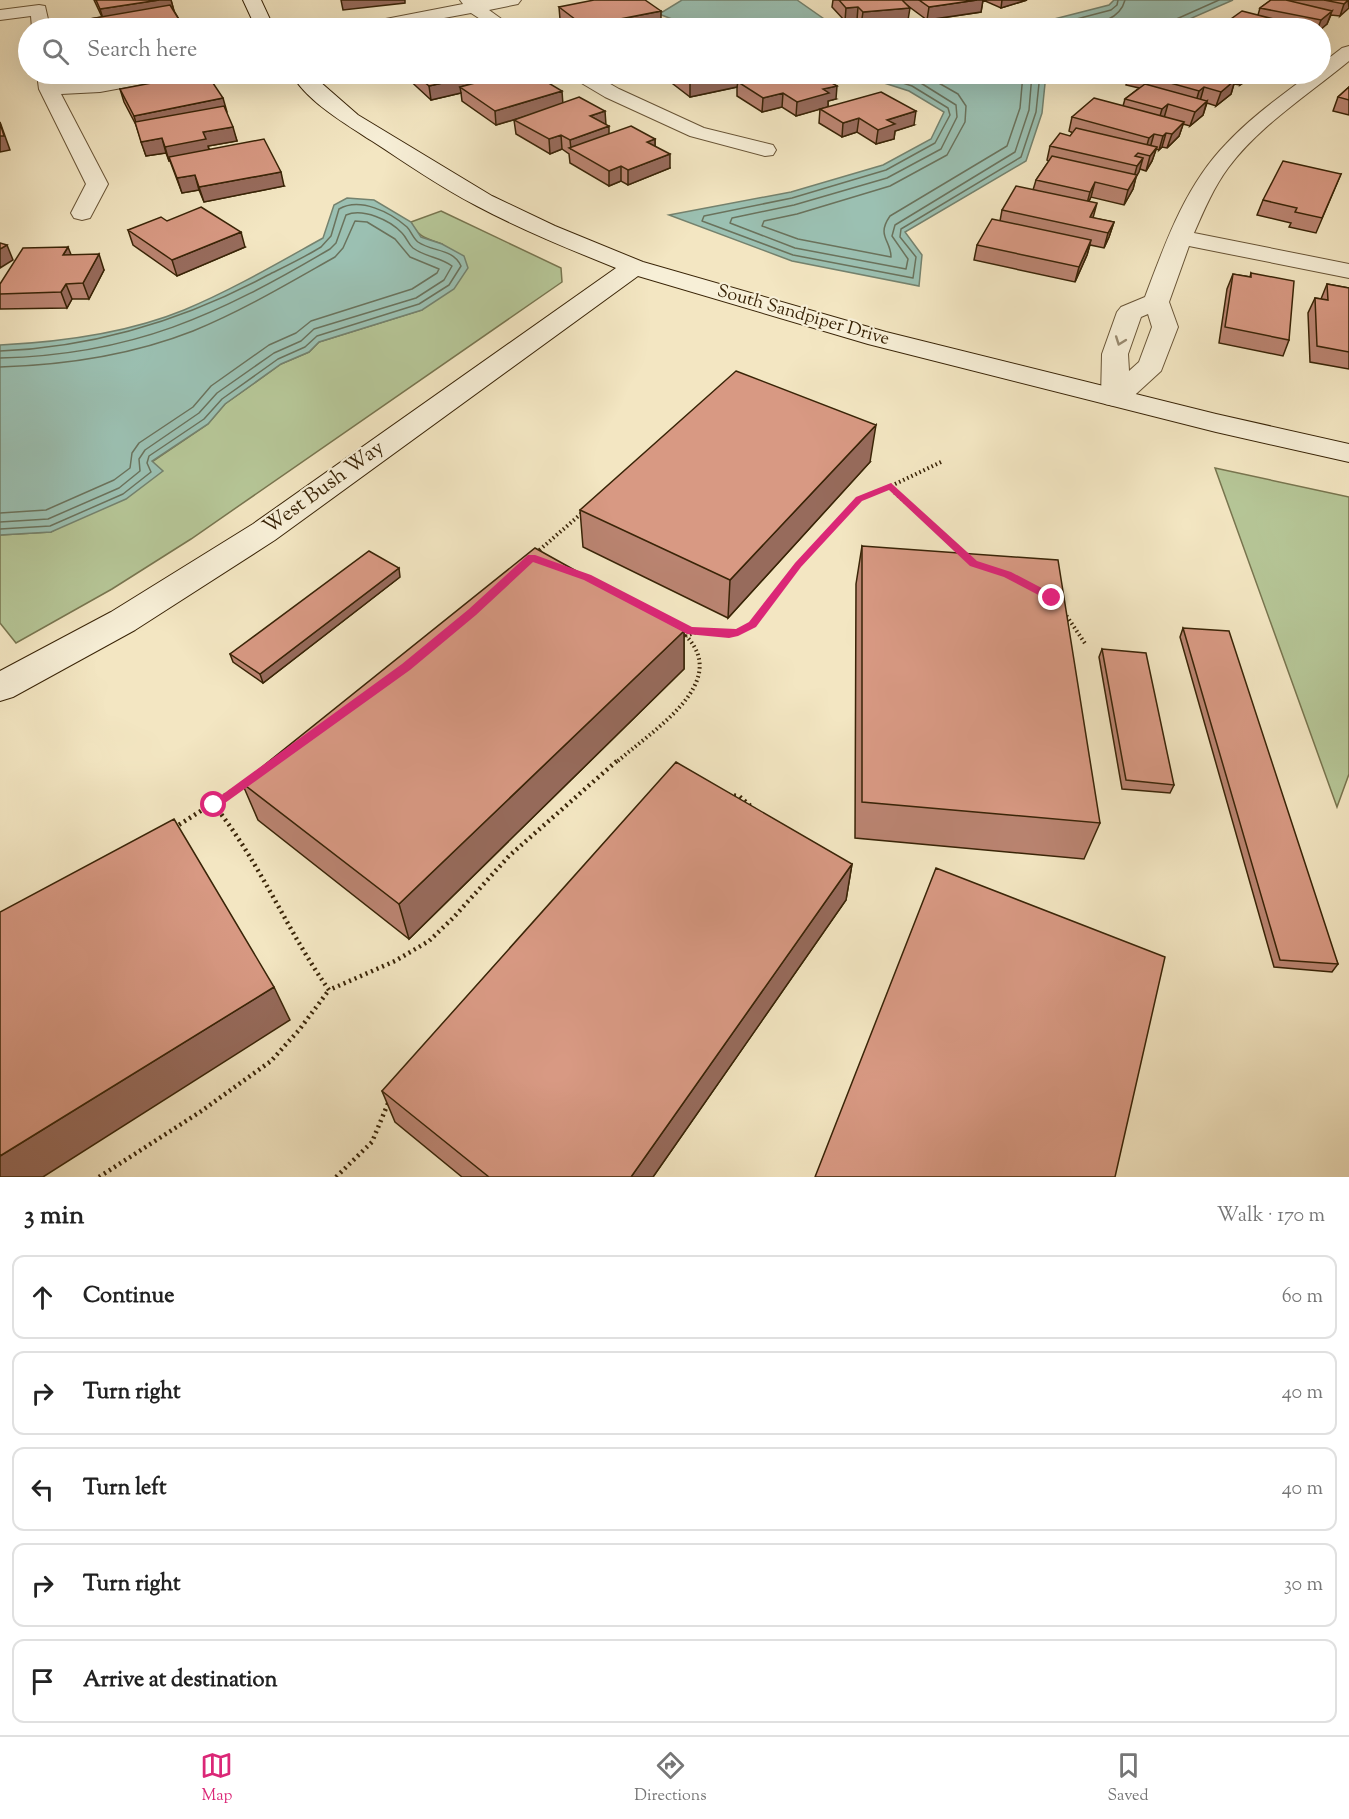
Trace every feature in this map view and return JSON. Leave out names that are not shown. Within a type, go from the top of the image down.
[{"type":"street","points":[[252,0],[261,18]]},
{"type":"street","points":[[407,18],[471,3],[512,0]]},
{"type":"street","points":[[471,3],[491,18]]},
{"type":"street","points":[[0,15],[39,10],[40,18]]},
{"type":"street","points":[[1331,70],[1346,59]]},
{"type":"street","points":[[49,84],[97,184],[82,213]]},
{"type":"street","points":[[79,84],[100,86],[111,84]]},
{"type":"street","name":"South Sandpiper Drive","points":[[310,84],[351,118],[474,195],[547,231],[634,267],[878,338],[1115,398],[1349,453]]},
{"type":"street","points":[[597,84],[697,132],[765,150]]},
{"type":"street","points":[[1115,398],[1151,365],[1165,327],[1156,302],[1180,237],[1202,193],[1221,163],[1248,134],[1313,84]]},
{"type":"street","points":[[1180,237],[1349,271]]},
{"type":"street","name":"West Bush Way","points":[[0,687],[123,621],[264,532],[634,267]]},
{"type":"street","points":[[1115,398],[1115,354],[1130,312],[1156,302]]},
{"type":"path","points":[[587,577],[691,631],[729,634],[745,630],[753,625],[798,565],[859,499],[941,462]]},
{"type":"path","points":[[891,486],[894,492],[974,563]]},
{"type":"path","points":[[532,558],[585,511]]},
{"type":"path","points":[[1059,604],[1086,645]]},
{"type":"path","points":[[99,1177],[200,1112],[271,1061],[299,1030],[329,990],[416,950],[433,937],[507,858],[685,699],[696,683],[701,670],[702,658],[686,636],[691,631]]},
{"type":"path","points":[[173,829],[214,805],[250,779]]},
{"type":"path","points":[[718,795],[739,796],[753,807],[755,816]]},
{"type":"path","points":[[214,805],[238,835],[312,966],[329,990]]},
{"type":"path","points":[[336,1177],[372,1142],[393,1092]]},
{"type":"shaded area","points":[[441,211],[561,268],[562,282],[191,539],[112,589],[16,643],[0,623],[0,535],[51,532],[162,471],[152,462],[208,424],[225,404],[281,364],[309,352],[319,342],[422,310],[442,244],[420,234],[411,222]]},
{"type":"shaded area","points":[[1215,468],[1349,497],[1349,774],[1337,807]]},
{"type":"water","points":[[682,0],[797,0],[823,18],[669,18],[659,14]]},
{"type":"water","points":[[1114,0],[1233,0],[1192,18],[1058,18],[1109,5]]},
{"type":"water","points":[[887,84],[1045,84],[1042,113],[1026,161],[905,232],[922,255],[919,286],[792,261],[669,215],[791,192],[883,165],[931,139],[944,112],[909,91]]},
{"type":"water","points":[[347,198],[374,200],[411,222],[421,237],[442,244],[464,256],[468,268],[454,289],[422,310],[319,342],[309,352],[281,364],[225,404],[208,424],[152,461],[163,471],[126,499],[51,532],[0,535],[0,345],[47,342],[94,335],[140,325],[184,310],[237,285],[323,238],[334,205]]},
{"type":"building","points":[[96,0],[159,0],[100,9]]},
{"type":"building","points":[[594,0],[645,0],[661,11],[625,18],[573,18],[559,7]]},
{"type":"building","points":[[839,0],[902,0],[910,8],[863,12],[858,7],[846,8]]},
{"type":"building","points":[[919,0],[977,0],[929,7]]},
{"type":"building","points":[[1271,0],[1286,0],[1332,11],[1323,18],[1311,18],[1260,8]]},
{"type":"building","points":[[1324,0],[1348,0],[1344,4]]},
{"type":"building","points":[[170,5],[178,18],[95,18]]},
{"type":"building","points":[[1242,11],[1270,18],[1232,18]]},
{"type":"building","points":[[146,84],[214,84],[223,98],[134,116],[120,89]]},
{"type":"building","points":[[471,84],[550,84],[562,91],[495,111],[460,87]]},
{"type":"building","points":[[741,84],[834,84],[837,86],[823,89],[829,93],[797,102],[783,93],[763,98]]},
{"type":"building","points":[[1145,84],[1207,101],[1195,112],[1168,104],[1162,109],[1125,99]]},
{"type":"building","points":[[1174,84],[1230,84],[1221,92],[1204,87],[1199,91]]},
{"type":"building","points":[[1349,87],[1349,100],[1338,97]]},
{"type":"building","points":[[881,92],[916,111],[887,120],[895,124],[878,130],[859,118],[843,123],[820,109]]},
{"type":"building","points":[[579,97],[605,111],[590,116],[609,126],[570,140],[561,135],[549,139],[514,120]]},
{"type":"building","points":[[1094,98],[1184,122],[1172,134],[1166,133],[1163,136],[1154,134],[1149,138],[1072,117]]},
{"type":"building","points":[[224,106],[233,127],[203,132],[206,139],[165,147],[162,138],[141,142],[135,122]]},
{"type":"building","points":[[0,123],[4,136],[0,136]]},
{"type":"building","points":[[631,126],[655,139],[647,142],[670,154],[628,170],[621,166],[609,171],[569,148]]},
{"type":"building","points":[[1076,128],[1157,147],[1150,156],[1138,153],[1135,156],[1143,158],[1137,166],[1050,146],[1060,133],[1070,136]]},
{"type":"building","points":[[264,139],[281,172],[199,187],[195,175],[177,178],[169,157]]},
{"type":"building","points":[[1052,156],[1137,175],[1128,190],[1095,182],[1090,192],[1036,180]]},
{"type":"building","points":[[1283,161],[1341,174],[1322,218],[1295,212],[1297,208],[1263,200]]},
{"type":"building","points":[[1016,186],[1097,203],[1090,217],[1114,222],[1108,233],[1002,210]]},
{"type":"building","points":[[201,207],[241,232],[172,260],[128,230],[161,217],[167,221]]},
{"type":"building","points":[[992,219],[1091,240],[1079,267],[977,245]]},
{"type":"building","points":[[68,247],[63,255],[99,254],[83,283],[66,284],[61,292],[0,294],[0,284],[23,248]]},
{"type":"building","points":[[1251,273],[1294,281],[1289,340],[1225,327],[1233,274],[1251,277]]},
{"type":"building","points":[[1327,284],[1349,288],[1349,352],[1317,346],[1315,298],[1328,300]]},
{"type":"building","points":[[736,371],[876,425],[730,580],[580,510]]},
{"type":"building","points":[[862,546],[1058,560],[1100,823],[862,802]]},
{"type":"building","points":[[535,548],[684,631],[399,904],[242,783]]},
{"type":"building","points":[[369,551],[399,568],[260,674],[230,654]]},
{"type":"building","points":[[1183,628],[1229,631],[1338,964],[1280,960]]},
{"type":"building","points":[[1102,649],[1146,653],[1174,785],[1126,780]]},
{"type":"building","points":[[676,762],[852,864],[631,1177],[489,1177],[382,1091]]},
{"type":"building","points":[[174,819],[274,987],[0,1156],[0,912]]},
{"type":"building","points":[[936,868],[1165,957],[1115,1177],[815,1177]]},
{"type":"route","points":[[214,805],[406,667],[473,612],[532,558],[587,577],[691,631],[729,634],[745,630],[753,625],[798,565],[859,499],[876,490],[891,486],[894,492],[974,563],[1008,574],[1052,598]]}]
